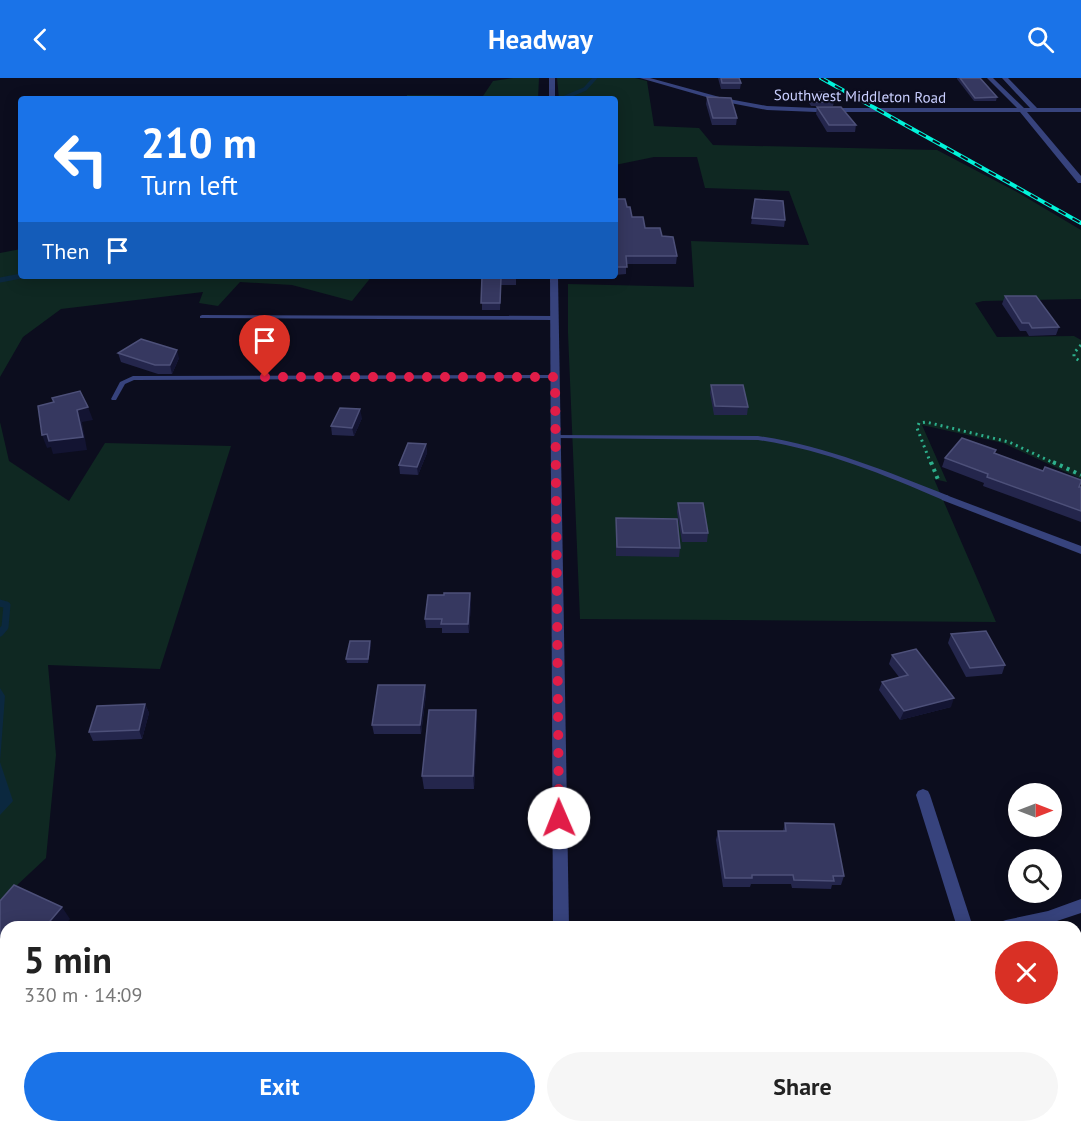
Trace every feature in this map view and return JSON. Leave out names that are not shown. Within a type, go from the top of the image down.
[{"type":"street","points":[[552,78],[552,96]]},
{"type":"street","name":"Southwest Middleton Road","points":[[643,78],[722,100],[767,108],[1081,110]]},
{"type":"street","points":[[990,78],[1022,110],[1081,181]]},
{"type":"street","points":[[1005,78],[1035,110]]},
{"type":"street","points":[[554,279],[561,921]]},
{"type":"street","points":[[946,498],[1081,550]]},
{"type":"street","points":[[923,795],[963,921]]},
{"type":"street","points":[[1034,921],[1081,906]]},
{"type":"lane","points":[[202,317],[554,318]]},
{"type":"lane","points":[[114,399],[122,383],[133,378],[206,380],[265,377],[555,377]]},
{"type":"lane","points":[[555,437],[758,438],[780,441],[833,453],[946,498]]},
{"type":"path","points":[[1081,345],[1074,353],[1074,357],[1081,362]]},
{"type":"path","points":[[946,498],[917,428],[919,423],[926,422],[1009,441],[1081,475]]},
{"type":"green space","points":[[539,78],[538,96],[483,96],[493,81]]},
{"type":"green space","points":[[557,78],[635,78],[647,81],[654,126],[699,128],[713,145],[937,150],[1017,192],[1081,230],[1081,299],[975,303],[997,337],[1074,336],[1081,340],[1081,479],[1003,443],[922,425],[947,482],[934,479],[996,622],[580,619],[568,284],[694,287],[691,241],[809,245],[789,191],[705,188],[697,157],[654,157],[618,164],[618,96],[559,96]]},
{"type":"green space","points":[[407,95],[483,96],[407,96]]},
{"type":"green space","points":[[18,250],[18,279],[370,279],[352,301],[292,285],[240,282],[218,306],[199,303],[203,292],[61,309],[23,337],[0,377],[0,253]]},
{"type":"green space","points":[[0,422],[9,461],[69,501],[105,443],[231,446],[160,669],[48,665],[56,755],[46,858],[0,901]]},
{"type":"water","points":[[0,688],[5,696],[0,762]]},
{"type":"water","points":[[0,762],[13,801],[0,815]]},
{"type":"building","points":[[721,78],[739,78],[741,83],[722,83]]},
{"type":"building","points":[[960,78],[980,78],[997,97],[975,98]]},
{"type":"building","points":[[825,92],[834,102],[811,102],[805,93]]},
{"type":"building","points":[[707,97],[731,98],[737,118],[713,118]]},
{"type":"building","points":[[817,107],[841,107],[856,125],[829,125]]},
{"type":"building","points":[[618,199],[625,199],[632,217],[643,217],[645,228],[660,228],[662,236],[673,237],[677,256],[626,256],[627,267],[618,267]]},
{"type":"building","points":[[755,199],[783,201],[785,220],[752,218]]},
{"type":"building","points":[[482,279],[501,279],[500,303],[481,303]]},
{"type":"building","points":[[1005,296],[1036,296],[1059,327],[1032,328],[1029,323],[1022,323]]},
{"type":"building","points":[[141,339],[177,350],[170,365],[155,365],[118,353]]},
{"type":"building","points":[[711,385],[743,385],[748,407],[715,406]]},
{"type":"building","points":[[80,391],[88,407],[77,410],[83,437],[49,441],[47,434],[42,435],[38,406],[54,402],[52,398]]},
{"type":"building","points":[[340,408],[360,409],[352,428],[331,426]]},
{"type":"building","points":[[962,438],[996,450],[994,453],[1043,471],[1045,467],[1081,480],[1079,487],[1081,487],[1081,511],[987,477],[988,474],[945,458]]},
{"type":"building","points":[[408,443],[426,444],[417,467],[399,465]]},
{"type":"building","points":[[678,503],[703,503],[708,533],[683,533]]},
{"type":"building","points":[[616,518],[677,519],[680,548],[617,547]]},
{"type":"building","points":[[444,593],[470,593],[468,624],[441,624],[442,619],[425,619],[428,595],[444,595]]},
{"type":"building","points":[[986,631],[1005,665],[970,668],[951,634]]},
{"type":"building","points":[[350,641],[370,641],[368,659],[346,659]]},
{"type":"building","points":[[916,649],[954,698],[904,711],[882,682],[908,675],[892,655]]},
{"type":"building","points":[[378,685],[425,685],[420,725],[372,725]]},
{"type":"building","points":[[145,704],[139,730],[89,732],[97,706]]},
{"type":"building","points":[[429,710],[476,710],[473,776],[422,776]]},
{"type":"building","points":[[785,823],[834,824],[844,876],[833,876],[834,881],[794,880],[793,875],[752,875],[752,878],[725,878],[718,831],[786,831]]},
{"type":"building","points":[[14,885],[62,907],[50,921],[0,921],[0,901]]},
{"type":"waterway","points":[[568,96],[585,89],[595,78]]},
{"type":"waterway","points":[[0,280],[18,277]]},
{"type":"waterway","points":[[0,603],[7,605],[5,627],[0,633]]},
{"type":"railway","points":[[821,78],[1081,223]]},
{"type":"route","points":[[265,377],[555,377],[559,818]]}]
